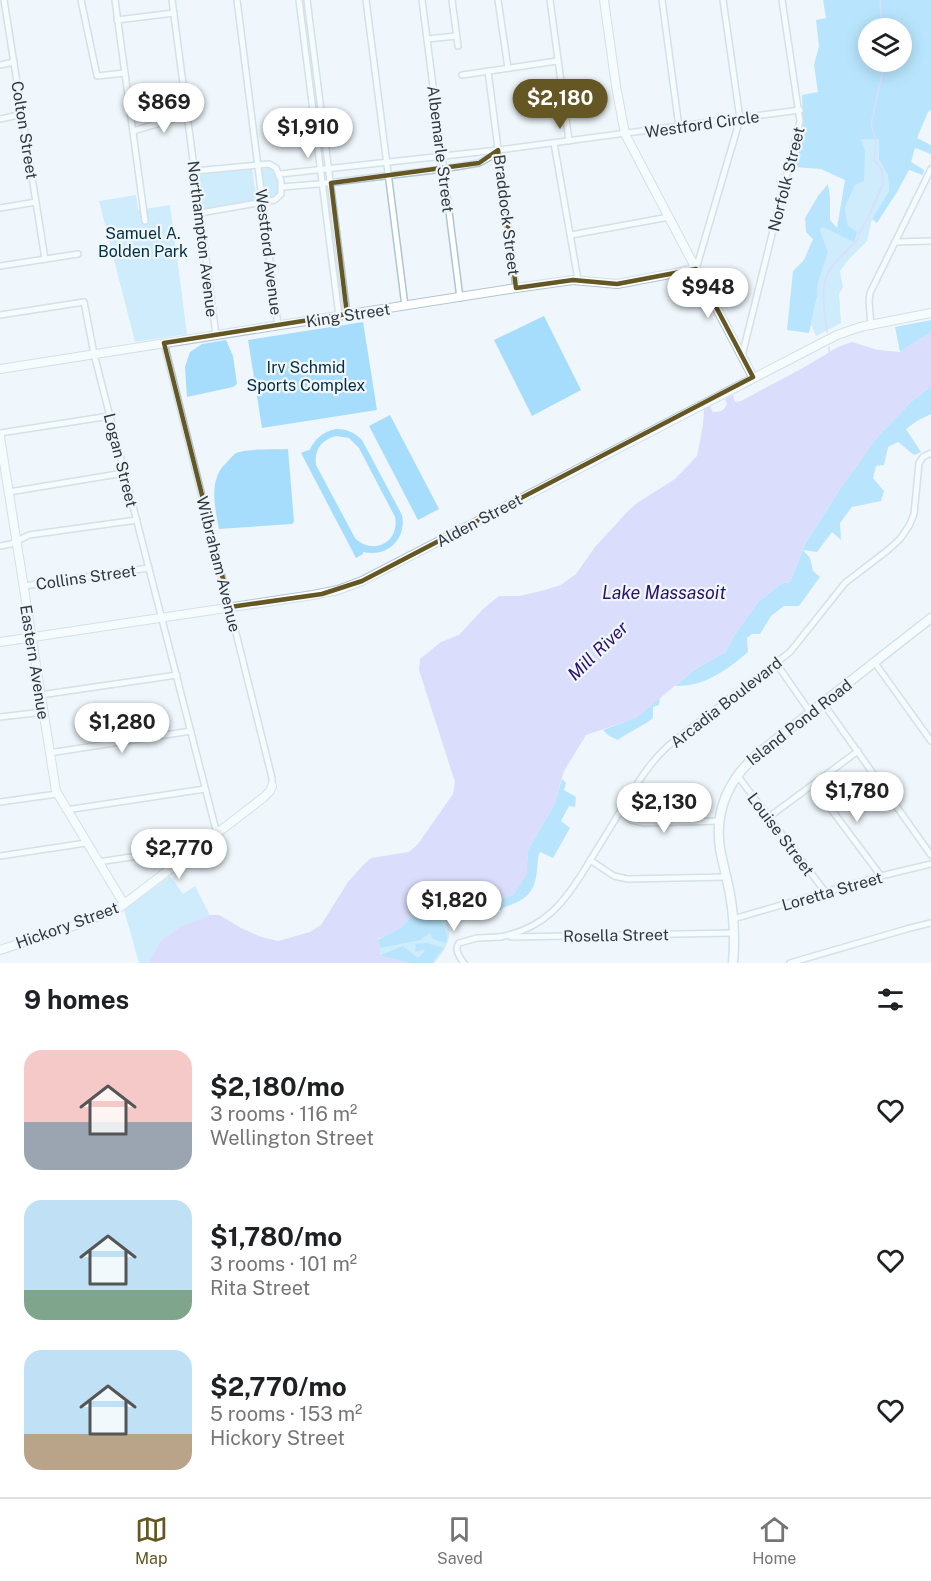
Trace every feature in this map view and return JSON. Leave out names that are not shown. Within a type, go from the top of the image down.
[{"type":"main road","name":"Island Pond Road","points":[[733,963],[733,919],[720,847],[720,821],[725,796],[736,775],[748,761],[931,618]]},
{"type":"street","name":"Colton Street","points":[[4,0],[45,259]]},
{"type":"street","points":[[81,0],[97,76],[125,73]]},
{"type":"street","points":[[115,0],[145,221]]},
{"type":"street","name":"Northampton Avenue","points":[[172,0],[216,335]]},
{"type":"street","name":"Westford Avenue","points":[[237,0],[278,326]]},
{"type":"street","points":[[299,0],[330,245],[343,315]]},
{"type":"street","points":[[308,0],[338,244],[343,315]]},
{"type":"street","points":[[366,0],[405,306]]},
{"type":"street","name":"Albemarle Street","points":[[422,0],[460,298]]},
{"type":"street","points":[[452,0],[458,46]]},
{"type":"street","points":[[498,0],[507,68]]},
{"type":"street","points":[[550,0],[568,141]]},
{"type":"street","points":[[604,0],[625,134],[753,377]]},
{"type":"street","points":[[662,0],[679,127]]},
{"type":"street","points":[[696,269],[740,119],[723,0]]},
{"type":"street","name":"Norfolk Street","points":[[742,356],[800,124],[800,110],[782,0]]},
{"type":"street","points":[[117,20],[174,13]]},
{"type":"street","points":[[427,39],[456,36]]},
{"type":"street","points":[[306,58],[315,57]]},
{"type":"street","points":[[462,75],[558,61]]},
{"type":"street","points":[[0,65],[14,62]]},
{"type":"street","name":"Braddock Street","points":[[488,71],[516,288]]},
{"type":"street","name":"Westford Circle","points":[[280,174],[498,150],[800,110]]},
{"type":"street","points":[[0,119],[23,114]]},
{"type":"street","points":[[133,131],[188,115]]},
{"type":"street","points":[[554,143],[578,280]]},
{"type":"street","name":"Westford Circle","points":[[282,187],[323,184],[479,163],[498,150]]},
{"type":"street","points":[[195,171],[258,164],[273,165],[280,174],[282,187],[278,198],[262,203],[200,213]]},
{"type":"street","points":[[871,326],[870,293],[931,169]]},
{"type":"street","points":[[0,208],[36,202]]},
{"type":"street","points":[[570,235],[669,217]]},
{"type":"street","points":[[895,242],[931,241]]},
{"type":"street","points":[[330,245],[338,244]]},
{"type":"street","points":[[0,266],[78,254]]},
{"type":"street","name":"King Street","points":[[0,369],[516,288],[578,280],[617,284],[696,269]]},
{"type":"street","name":"Logan Street","points":[[0,315],[84,302],[94,354],[217,834]]},
{"type":"street","name":"Alden Street","points":[[0,642],[322,594],[343,588],[362,581],[840,333],[931,313]]},
{"type":"street","name":"Wilbraham Avenue","points":[[164,343],[272,778],[272,786]]},
{"type":"street","points":[[0,435],[110,416]]},
{"type":"street","name":"Eastern Avenue","points":[[0,435],[1,453],[57,794],[124,904]]},
{"type":"street","name":"Arcadia Boulevard","points":[[499,937],[524,930],[549,915],[569,894],[641,778],[661,753],[796,645],[845,583],[905,533],[914,514],[919,463],[923,457],[931,453]]},
{"type":"street","points":[[9,492],[124,473]]},
{"type":"street","points":[[0,546],[11,544],[29,535],[137,520]]},
{"type":"street","name":"Collins Street","points":[[23,586],[149,568]]},
{"type":"street","points":[[776,663],[810,712]]},
{"type":"street","points":[[875,663],[931,741]]},
{"type":"street","points":[[40,695],[177,675]]},
{"type":"street","points":[[823,703],[931,855]]},
{"type":"street","points":[[0,717],[43,712]]},
{"type":"street","points":[[49,753],[191,731]]},
{"type":"street","points":[[770,817],[858,751]]},
{"type":"street","name":"Louise Street","points":[[736,775],[826,893]]},
{"type":"street","points":[[813,785],[881,876]]},
{"type":"street","name":"Hickory Street","points":[[0,950],[119,908],[267,795],[272,786]]},
{"type":"street","points":[[66,810],[205,789]]},
{"type":"street","points":[[0,802],[57,794]]},
{"type":"street","points":[[621,811],[631,820],[644,823],[720,821]]},
{"type":"street","points":[[0,856],[86,843]]},
{"type":"street","points":[[98,862],[200,847]]},
{"type":"street","points":[[590,860],[614,876],[628,879],[726,877]]},
{"type":"street","name":"Loretta Street","points":[[733,919],[881,876],[931,864]]},
{"type":"street","points":[[790,963],[931,923]]},
{"type":"street","name":"Rosella Street","points":[[499,937],[734,933]]},
{"type":"street","points":[[464,963],[457,951],[456,946],[459,943],[477,938],[499,937]]},
{"type":"highlighted area","points":[[498,150],[516,288],[573,280],[617,284],[696,269],[753,377],[362,581],[322,594],[230,607],[164,343],[347,314],[331,183],[479,163]]},
{"type":"green space","points":[[860,139],[879,139],[879,160],[888,175],[889,191],[872,219],[867,241],[840,271],[843,287],[839,294],[841,323],[816,336],[811,325],[818,283],[828,252],[820,230],[823,227],[854,241],[848,226],[845,208],[855,185]]},
{"type":"green space","points":[[252,168],[257,202],[202,209],[197,175]]},
{"type":"green space","points":[[268,168],[279,173],[284,184],[277,194],[266,199],[262,169]]},
{"type":"green space","name":"Samuel A. Bolden Park","points":[[136,195],[138,210],[170,205],[187,334],[135,342],[99,201]]},
{"type":"green space","points":[[544,316],[581,390],[532,416],[494,340]]},
{"type":"green space","name":"Irv Schmid Sports Complex","points":[[363,322],[377,410],[262,428],[248,340]]},
{"type":"green space","points":[[226,340],[233,356],[237,384],[233,387],[187,397],[185,367],[190,352],[202,344]]},
{"type":"green space","points":[[390,415],[439,509],[418,520],[369,426]]},
{"type":"green space","points":[[336,429],[347,430],[362,440],[402,515],[403,524],[398,539],[393,545],[380,552],[363,552],[356,558],[301,453],[309,451],[320,437]],"holes":[[[336,436],[349,438],[359,448],[395,517],[393,533],[384,544],[370,546],[355,538],[316,465],[317,450],[323,443]]]},
{"type":"green space","points":[[288,449],[294,522],[292,524],[219,529],[214,494],[217,477],[226,463],[236,453],[242,451]]},
{"type":"green space","points":[[170,876],[183,894],[195,886],[210,915],[181,926],[161,941],[148,963],[139,963],[124,910]]},
{"type":"green space","points":[[448,908],[449,937],[445,949],[434,963],[410,963],[381,956],[378,940],[414,913]]},
{"type":"shaded area","points":[[823,0],[931,0],[931,110],[917,138],[931,145],[931,154],[915,148],[911,162],[924,170],[923,175],[909,170],[877,223],[872,219],[889,191],[888,175],[879,160],[879,139],[861,139],[865,151],[864,181],[855,185],[845,208],[848,226],[857,232],[854,242],[823,227],[820,230],[828,252],[818,283],[809,333],[787,330],[793,271],[804,260],[813,239],[806,232],[805,218],[828,184],[830,220],[837,228],[845,180],[821,169],[794,167],[803,120],[802,95],[818,92],[814,65],[819,46],[816,20],[826,18]]},
{"type":"shaded area","points":[[931,320],[931,332],[900,352],[895,327]]},
{"type":"shaded area","points":[[931,387],[931,414],[906,429],[921,452],[914,455],[898,442],[888,447],[884,465],[876,466],[873,478],[884,491],[881,501],[852,507],[840,523],[841,540],[832,532],[817,552],[803,550],[810,558],[813,571],[820,577],[799,606],[784,606],[771,616],[760,634],[752,634],[747,638],[748,652],[723,671],[696,684],[675,686],[694,670],[725,652],[758,602],[782,583],[790,582],[805,544],[840,489],[878,436],[913,400]]},
{"type":"shaded area","points":[[660,698],[659,705],[653,707],[653,718],[618,740],[603,730],[635,718]]},
{"type":"shaded area","points":[[562,779],[566,783],[564,790],[576,797],[575,807],[569,806],[561,821],[570,828],[553,858],[540,852],[536,879],[527,896],[501,910],[474,912],[473,907],[513,895],[526,875],[528,850],[554,805]]},
{"type":"shaded area","points":[[445,908],[446,919],[442,919],[441,923],[444,925],[446,943],[433,939],[430,933],[420,940],[380,948],[378,940],[401,928],[411,917]]},
{"type":"shaded area","points":[[427,943],[444,948],[434,963],[410,963],[381,956],[403,946],[418,958],[425,949],[415,952],[416,944]]},
{"type":"water","name":"Lake Massasoit","points":[[931,332],[931,387],[913,400],[878,436],[840,489],[805,544],[790,582],[782,583],[758,602],[725,652],[694,670],[636,718],[586,735],[564,771],[554,805],[528,850],[527,875],[513,895],[473,907],[448,908],[411,917],[401,928],[378,939],[381,956],[410,963],[148,963],[161,941],[181,926],[210,915],[219,915],[261,937],[278,941],[310,932],[321,925],[348,882],[371,858],[409,852],[418,844],[453,794],[455,782],[419,670],[420,659],[441,642],[459,635],[483,609],[499,596],[519,596],[541,591],[561,585],[576,574],[595,547],[629,510],[675,479],[697,456],[704,409],[710,406],[713,412],[721,411],[727,404],[725,399],[733,395],[735,402],[741,401],[838,347],[852,342],[878,350],[900,352]]},
{"type":"waterway","points":[[880,0],[881,18]]},
{"type":"waterway","points":[[827,332],[823,295],[827,275],[858,239],[883,184],[882,170],[874,160],[876,142],[871,124],[883,72]]},
{"type":"waterway","points":[[829,347],[829,352]]},
{"type":"water label","name":"Mill River","points":[[598,651]]}]
